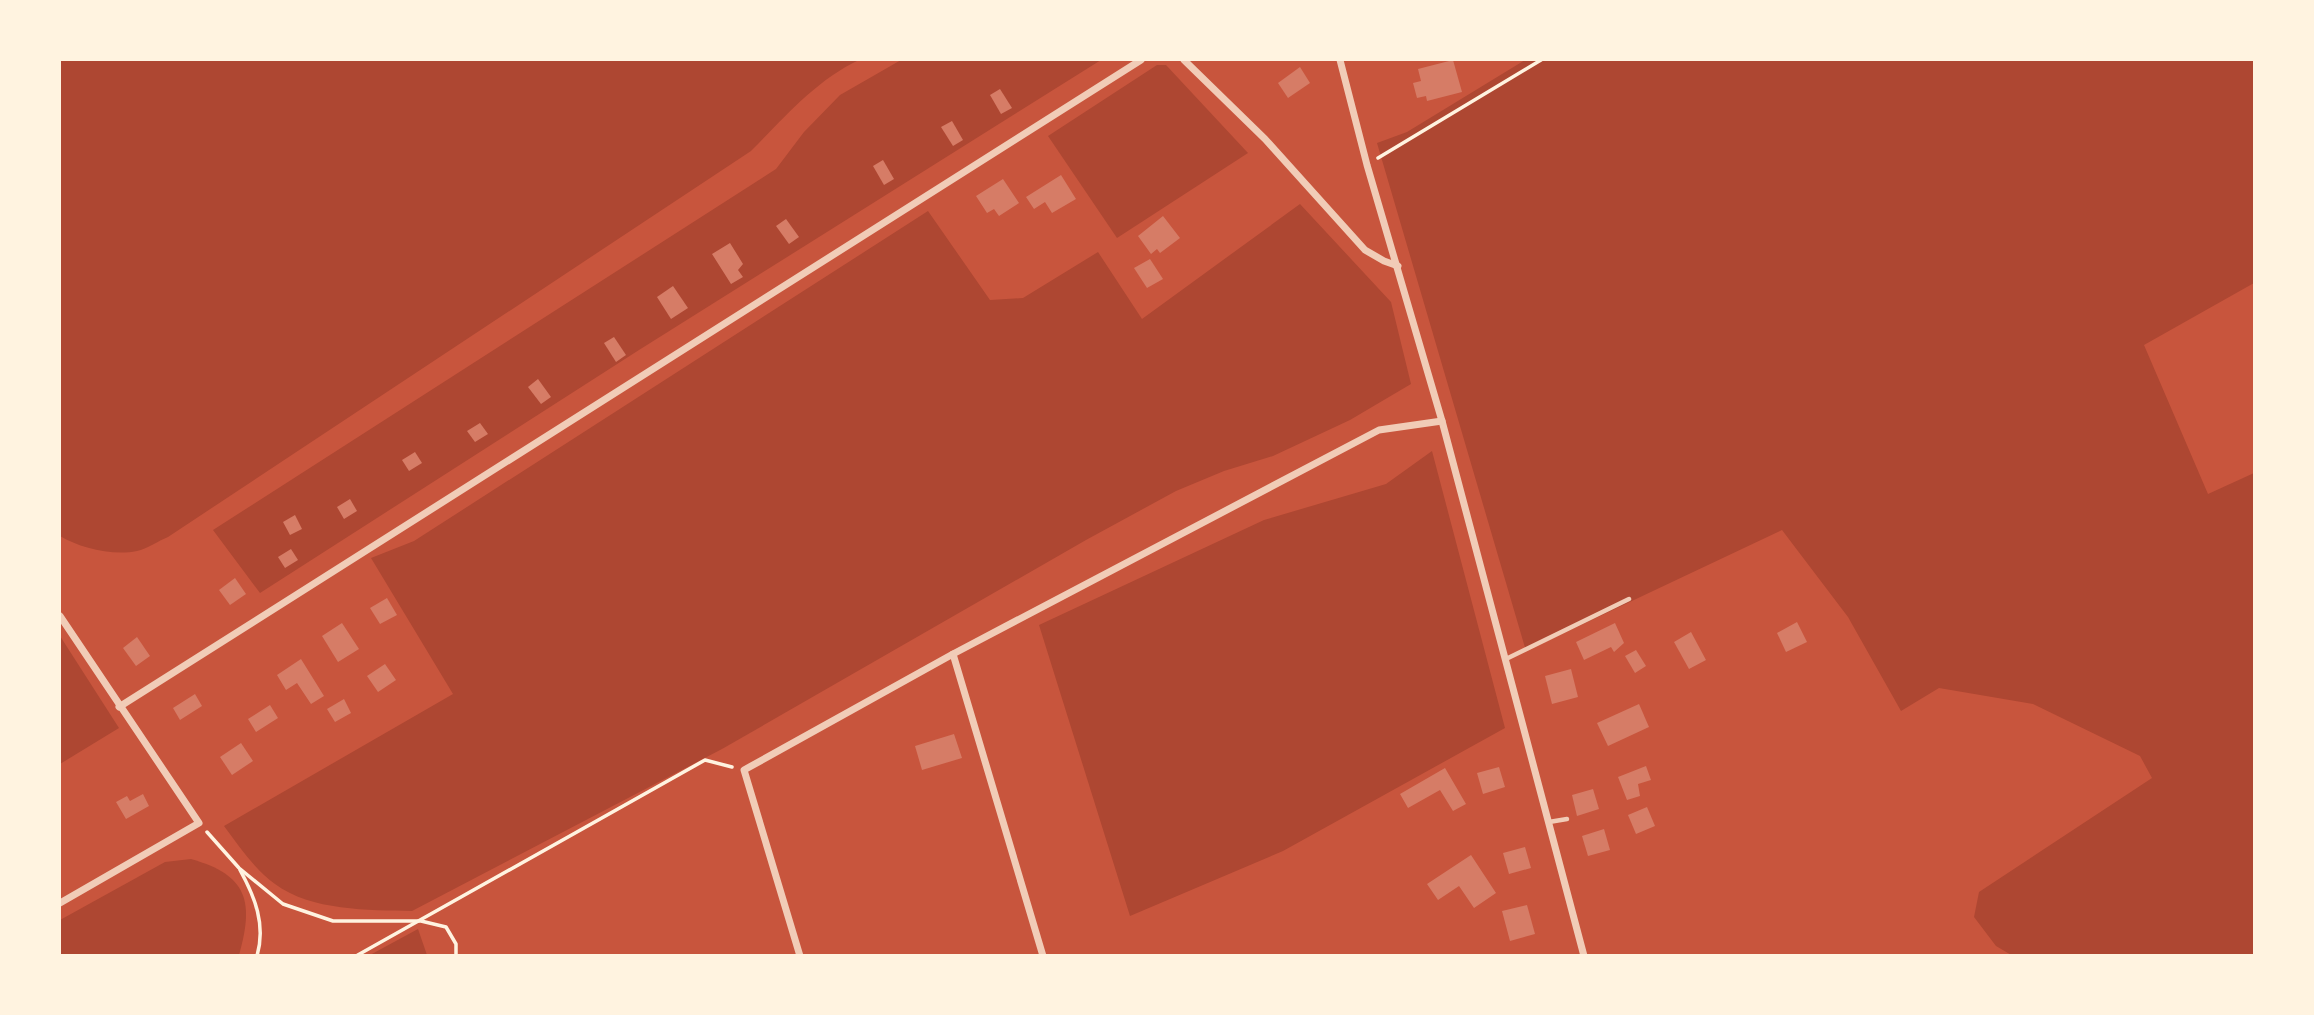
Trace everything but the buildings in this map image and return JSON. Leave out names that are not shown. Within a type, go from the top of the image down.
[{"type":"street","points":[[119,707],[1141,60]]},
{"type":"street","points":[[1184,60],[1265,139],[1365,250],[1398,266]]},
{"type":"street","points":[[1340,60],[1367,165],[1442,421],[1584,956]]},
{"type":"street","points":[[800,956],[744,770],[953,654],[1379,430],[1442,421]]},
{"type":"street","points":[[60,616],[199,823],[60,903]]},
{"type":"street","points":[[953,654],[1043,956]]},
{"type":"lane","points":[[1506,659],[1629,598]]},
{"type":"lane","points":[[1549,822],[1567,819]]},
{"type":"path","points":[[1367,165],[1541,60]]},
{"type":"path","points":[[356,956],[705,760],[744,770]]},
{"type":"path","points":[[199,823],[239,868],[283,904],[333,920],[421,920],[446,927],[456,944],[456,956]]},
{"type":"path","points":[[239,868],[251,890],[259,916],[261,941],[257,956]]},
{"type":"shaded area","points":[[60,60],[859,60],[843,68],[815,89],[751,151],[168,537],[141,550],[107,552],[60,536]]},
{"type":"shaded area","points":[[901,60],[1101,60],[639,350],[260,593],[213,530],[776,169],[804,132],[840,95]]},
{"type":"shaded area","points":[[1525,60],[2254,60],[2254,283],[2144,345],[2208,494],[2254,473],[2254,955],[2013,956],[1996,946],[1974,917],[1979,892],[2152,778],[2140,756],[2033,704],[1939,688],[1901,711],[1848,617],[1782,530],[1526,651],[1377,143],[1407,132]]},
{"type":"shaded area","points":[[1157,65],[1166,65],[1248,153],[1117,238],[1048,136]]},
{"type":"shaded area","points":[[1300,204],[1391,302],[1411,384],[1350,420],[1273,456],[1224,471],[1176,491],[722,749],[412,911],[341,907],[289,893],[260,871],[224,826],[453,694],[371,558],[414,541],[928,211],[990,300],[1023,298],[1098,252],[1142,319]]},
{"type":"shaded area","points":[[1432,451],[1505,728],[1283,851],[1130,916],[1039,625],[1264,520],[1386,484]]},
{"type":"shaded area","points":[[60,636],[119,728],[60,764]]},
{"type":"shaded area","points":[[191,859],[225,873],[242,893],[246,920],[239,955],[60,955],[60,920],[165,862]]},
{"type":"shaded area","points":[[418,929],[427,955],[370,955]]}]
